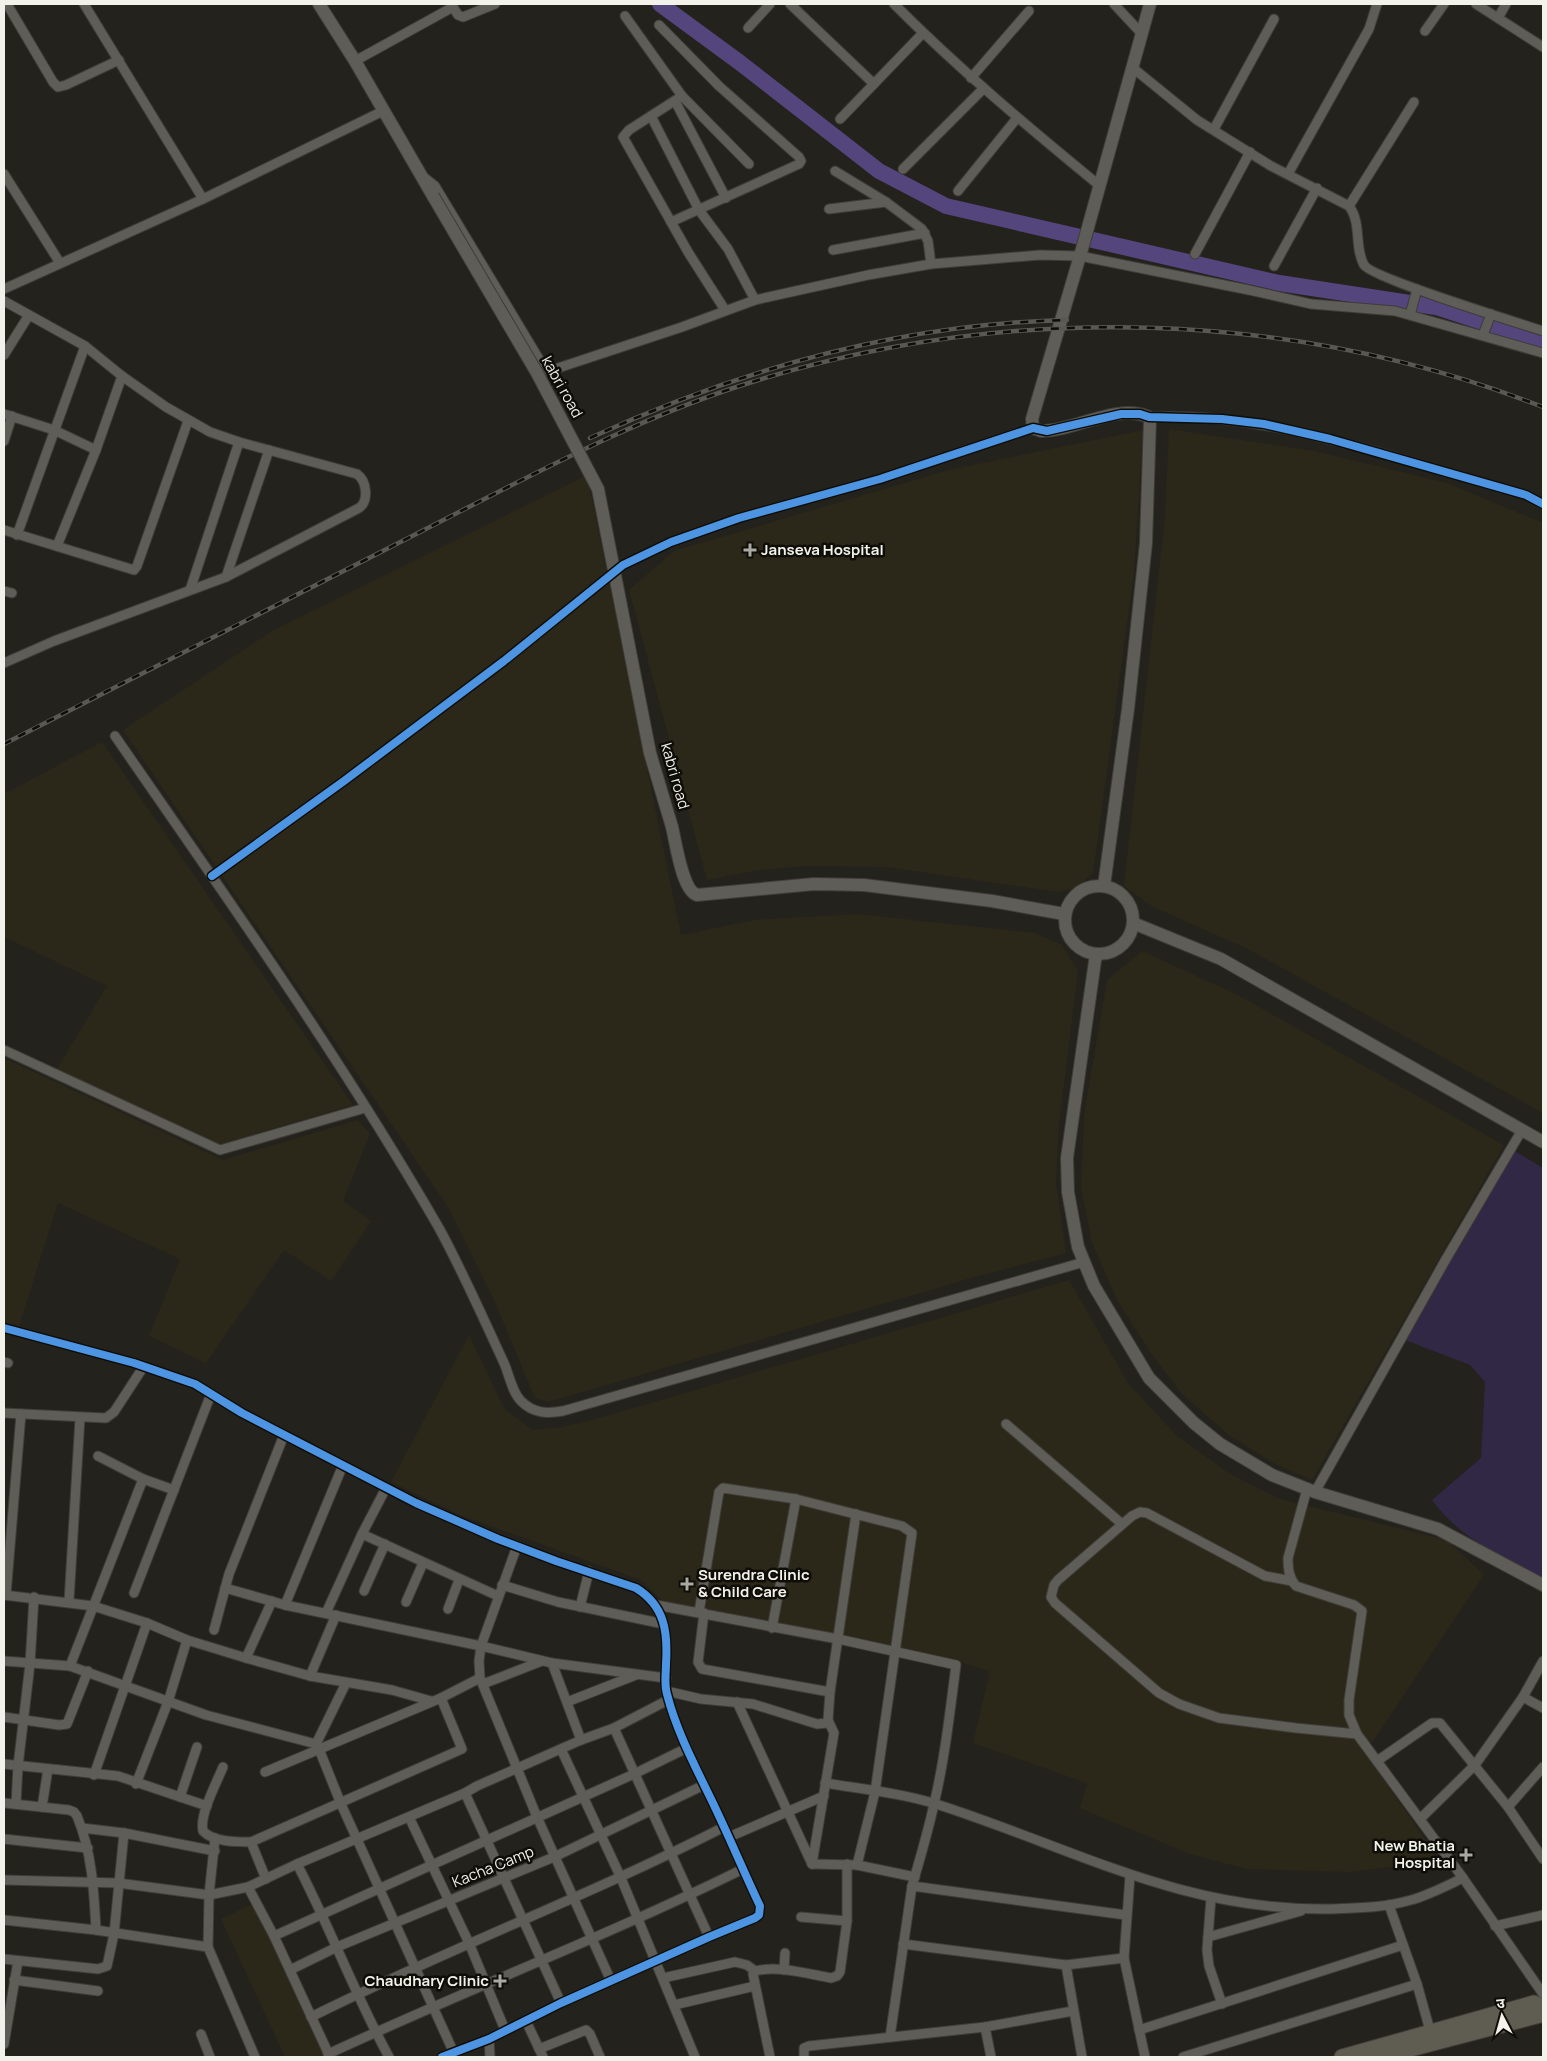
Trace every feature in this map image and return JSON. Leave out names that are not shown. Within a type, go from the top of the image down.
[{"type":"main road","points":[[1342,2057],[1540,2015],[1543,2002]]},
{"type":"main road","points":[[1380,2057],[1432,2037]]},
{"type":"street","points":[[6,4],[53,82],[58,87],[119,60]]},
{"type":"street","points":[[84,4],[204,199]]},
{"type":"street","name":"kabri road","points":[[319,4],[355,61],[541,380],[598,489],[650,753],[672,827],[686,886],[693,894],[697,895],[814,884],[864,885],[992,901],[1064,914]]},
{"type":"street","points":[[355,61],[452,5],[458,14],[463,17],[495,4]]},
{"type":"street","points":[[748,28],[770,4]]},
{"type":"street","points":[[790,4],[874,84]]},
{"type":"street","points":[[894,4],[983,89],[1100,186]]},
{"type":"street","points":[[1114,4],[1142,34]]},
{"type":"street","points":[[1033,428],[1032,414],[1088,228],[1150,4]]},
{"type":"street","points":[[1288,174],[1369,29],[1377,4]]},
{"type":"street","points":[[1426,31],[1444,4]]},
{"type":"street","points":[[1476,4],[1543,47]]},
{"type":"street","points":[[1498,18],[1506,4]]},
{"type":"street","points":[[971,78],[1029,11]]},
{"type":"street","points":[[625,16],[679,98],[726,198]]},
{"type":"street","points":[[1214,130],[1274,19]]},
{"type":"street","points":[[659,25],[719,86],[800,158],[798,164],[671,222]]},
{"type":"street","points":[[840,120],[923,33]]},
{"type":"street","points":[[1132,68],[1197,120],[1288,174],[1349,206],[1355,217],[1362,257],[1366,267],[1417,289],[1543,331]]},
{"type":"street","points":[[903,169],[983,89]]},
{"type":"street","points":[[679,98],[626,132],[623,137],[688,252],[724,310]]},
{"type":"street","points":[[679,98],[749,164]]},
{"type":"street","points":[[1349,206],[1414,102]]},
{"type":"street","points":[[4,289],[204,199],[383,111]]},
{"type":"street","points":[[651,116],[699,210],[728,249],[755,300]]},
{"type":"street","points":[[958,191],[1018,118]]},
{"type":"street","points":[[1195,254],[1250,152]]},
{"type":"street","points":[[835,171],[886,202],[925,233],[931,264]]},
{"type":"street","points":[[419,173],[432,183],[438,191],[546,370],[550,371],[755,300],[868,275],[931,264],[1081,252],[1311,304],[1395,311],[1543,353]]},
{"type":"street","points":[[4,174],[60,263]]},
{"type":"street","points":[[1274,266],[1317,188]]},
{"type":"street","points":[[830,209],[886,202]]},
{"type":"street","points":[[833,250],[925,233]]},
{"type":"street","points":[[1410,315],[1417,289]]},
{"type":"street","points":[[4,301],[85,346],[122,376],[188,421],[210,432],[239,442],[358,474],[363,482],[366,501],[359,508],[226,577],[54,640],[4,664]]},
{"type":"street","points":[[1483,335],[1491,314]]},
{"type":"street","points":[[4,356],[29,315]]},
{"type":"street","points":[[17,535],[85,346]]},
{"type":"street","points":[[57,546],[96,450],[122,376]]},
{"type":"street","points":[[212,876],[344,781],[504,661],[623,565],[671,542],[739,518],[880,479],[1033,428],[1046,431],[1121,414],[1140,414],[1150,417],[1222,419],[1273,426],[1330,439],[1526,495],[1543,504]]},
{"type":"street","points":[[4,441],[8,415],[54,430],[96,450]]},
{"type":"street","points":[[1104,886],[1128,709],[1146,543],[1150,417]]},
{"type":"street","points":[[4,530],[129,570],[136,568],[188,421]]},
{"type":"street","points":[[190,590],[239,442]]},
{"type":"street","points":[[226,577],[269,450]]},
{"type":"street","points":[[115,736],[306,1014],[420,1195],[451,1250],[518,1398],[531,1409],[544,1413],[563,1410],[1084,1262]]},
{"type":"street","points":[[1104,886],[1114,889],[1125,898],[1131,908],[1133,923],[1129,936],[1121,946],[1109,953],[1096,954],[1084,951],[1072,942],[1066,931],[1064,914],[1069,903],[1077,894],[1087,888],[1104,886]]},
{"type":"street","points":[[1133,923],[1222,959],[1543,1142]]},
{"type":"street","points":[[1096,954],[1067,1158],[1068,1192],[1078,1247],[1094,1286],[1149,1378],[1194,1423],[1220,1444],[1272,1475],[1311,1490],[1438,1529],[1543,1584]]},
{"type":"street","points":[[4,1050],[220,1150],[365,1108]]},
{"type":"street","points":[[1292,1581],[1288,1567],[1288,1558],[1311,1490],[1522,1130]]},
{"type":"street","points":[[4,1328],[144,1366],[195,1384],[284,1435],[386,1488],[516,1546],[636,1588],[646,1594],[656,1605],[664,1624],[667,1647],[667,1695],[687,1748],[760,1906],[759,1915],[656,1960],[489,2039],[454,2051],[444,2057]]},
{"type":"street","points":[[4,1413],[101,1419],[110,1416],[144,1366]]},
{"type":"street","points":[[134,1593],[211,1394]]},
{"type":"street","points":[[22,1414],[5,1595],[69,1601],[93,1606],[147,1623],[187,1640],[310,1676],[392,1690],[431,1701]]},
{"type":"street","points":[[69,1601],[80,1418]]},
{"type":"street","points":[[1006,1424],[1122,1524]]},
{"type":"street","points":[[214,1630],[225,1588],[284,1435]]},
{"type":"street","points":[[98,1456],[143,1479],[174,1490]]},
{"type":"street","points":[[285,1605],[343,1465]]},
{"type":"street","points":[[70,1666],[143,1479]]},
{"type":"street","points":[[326,1613],[362,1534],[386,1488]]},
{"type":"street","points":[[663,1978],[735,1962],[747,1965],[755,1971],[784,1970],[831,1978],[837,1976],[840,1972],[852,1864],[874,1792],[912,1533],[909,1529],[902,1526],[796,1500],[726,1488],[720,1490],[702,1613],[698,1662],[702,1669],[830,1692]]},
{"type":"street","points":[[772,1628],[796,1500]]},
{"type":"street","points":[[1358,1734],[1234,1721],[1198,1712],[1179,1704],[1159,1692],[1055,1603],[1051,1597],[1052,1591],[1058,1580],[1122,1524],[1136,1514],[1147,1513],[1265,1576],[1292,1581],[1301,1588],[1354,1605],[1362,1612],[1349,1700],[1350,1715],[1358,1734],[1463,1878],[1496,1926],[1543,2002]]},
{"type":"street","points":[[812,1864],[834,1730],[828,1723],[830,1692],[856,1514]]},
{"type":"street","points":[[362,1534],[459,1580],[498,1596]]},
{"type":"street","points":[[364,1591],[385,1544]]},
{"type":"street","points":[[516,1546],[481,1646],[479,1661],[481,1681],[537,1817],[611,1981]]},
{"type":"street","points":[[406,1602],[423,1563]]},
{"type":"street","points":[[580,1607],[589,1570]]},
{"type":"street","points":[[448,1609],[459,1580]]},
{"type":"street","points":[[502,1585],[558,1602],[664,1624]]},
{"type":"street","points":[[225,1588],[285,1605],[481,1646],[542,1661],[666,1678]]},
{"type":"street","points":[[16,1804],[18,1766],[30,1664],[34,1597]]},
{"type":"street","points":[[246,1658],[272,1601]]},
{"type":"street","points":[[656,1605],[838,1639],[956,1664],[947,1738],[935,1804],[920,1864],[913,1881],[890,2037]]},
{"type":"street","points":[[310,1676],[336,1615]]},
{"type":"street","points":[[94,1774],[147,1623]]},
{"type":"street","points":[[136,1784],[168,1702],[187,1640]]},
{"type":"street","points":[[4,1661],[70,1666],[206,1715],[318,1747]]},
{"type":"street","points":[[265,1772],[318,1747],[431,1701],[481,1681],[542,1661]]},
{"type":"street","points":[[1420,1819],[1476,1765],[1523,1697],[1543,1661]]},
{"type":"street","points":[[552,1663],[581,1740]]},
{"type":"street","points":[[4,1717],[67,1724],[88,1671]]},
{"type":"street","points":[[567,1702],[637,1674]]},
{"type":"street","points":[[346,1683],[318,1747],[394,1924],[454,2051]]},
{"type":"street","points":[[4,1880],[93,1884],[118,1883],[209,1895],[248,1887],[297,1864],[465,1793],[476,1786],[581,1740],[614,1728],[667,1695],[700,1700],[737,1702],[761,1707],[811,1723],[828,1723]]},
{"type":"street","points":[[1523,1697],[1543,1708]]},
{"type":"street","points":[[223,1766],[207,1806],[202,1827],[206,1834],[215,1838],[250,1842],[462,1750],[441,1698]]},
{"type":"street","points":[[737,1702],[812,1864]]},
{"type":"street","points":[[1377,1761],[1432,1723],[1440,1723],[1508,1806],[1543,1859]]},
{"type":"street","points":[[614,1728],[709,1937]]},
{"type":"street","points":[[180,1797],[197,1747]]},
{"type":"street","points":[[274,1936],[634,1774],[687,1748]]},
{"type":"street","points":[[561,1749],[621,1878],[695,2057]]},
{"type":"street","points":[[4,1764],[118,1776],[136,1784],[207,1806]]},
{"type":"street","points":[[42,1807],[48,1769]]},
{"type":"street","points":[[1508,1806],[1541,1773]]},
{"type":"street","points":[[824,1783],[935,1804],[1130,1876],[1211,1898],[1252,1905],[1308,1909],[1370,1908],[1389,1905],[1432,1893],[1463,1878]]},
{"type":"street","name":"Kacha Camp","points":[[290,1970],[337,1947],[505,1878],[600,1836],[704,1785]]},
{"type":"street","points":[[465,1793],[488,1839],[561,2004]]},
{"type":"street","points":[[729,1837],[824,1796]]},
{"type":"street","points":[[4,1803],[74,1812],[82,1828],[88,1848],[96,1930]]},
{"type":"street","points":[[409,1817],[469,1943],[505,2030]]},
{"type":"street","points":[[312,2017],[469,1943],[621,1878],[724,1827]]},
{"type":"street","points":[[82,1828],[124,1833],[215,1851]]},
{"type":"street","points":[[4,1959],[102,1969],[107,1966],[114,1934],[124,1833]]},
{"type":"street","points":[[4,1838],[88,1848]]},
{"type":"street","points":[[215,1838],[209,1895],[208,1947],[256,2057]]},
{"type":"street","points":[[250,1842],[266,1879]]},
{"type":"street","points":[[297,1864],[323,1914],[375,2032],[389,2057]]},
{"type":"street","points":[[812,1864],[852,1864],[913,1881],[1126,1915]]},
{"type":"street","points":[[248,1887],[274,1936],[329,2056],[375,2032],[432,2006],[638,1919],[743,1869]]},
{"type":"street","points":[[1130,1876],[1124,1958],[1139,2030],[1142,2057]]},
{"type":"street","points":[[1211,1898],[1208,1937],[1209,1966],[1222,2004]]},
{"type":"street","points":[[1389,1905],[1417,1984],[1432,2037]]},
{"type":"street","points":[[1208,1937],[1308,1909]]},
{"type":"street","points":[[1496,1926],[1543,1915]]},
{"type":"street","points":[[801,1917],[846,1921]]},
{"type":"street","points":[[4,1920],[96,1930],[208,1947]]},
{"type":"street","points":[[903,1944],[1066,1964],[1124,1958]]},
{"type":"street","points":[[1139,2030],[1403,1945]]},
{"type":"street","points":[[784,1970],[785,1953]]},
{"type":"street","points":[[4,2044],[18,1961]]},
{"type":"street","points":[[1066,1964],[1082,2057]]},
{"type":"street","points":[[755,1971],[753,1974],[755,1986],[770,2057]]},
{"type":"street","points":[[14,1980],[98,1991]]},
{"type":"street","points":[[1183,2057],[1417,1984]]},
{"type":"street","points":[[674,2005],[755,1986]]},
{"type":"street","points":[[804,2057],[804,2048],[809,2046],[985,2027],[1073,2011]]},
{"type":"street","points":[[526,2020],[541,2053],[586,2030],[590,2034],[600,2057]]},
{"type":"street","points":[[985,2027],[991,2057]]},
{"type":"street","points":[[201,2034],[210,2057]]},
{"type":"street","points":[[489,2039],[490,2057]]},
{"type":"shaded area","points":[[1169,429],[1314,451],[1447,483],[1543,523],[1543,1113],[1248,949],[1153,907],[1124,886],[1165,517]]},
{"type":"shaded area","points":[[1143,430],[1134,573],[1093,873],[1076,888],[1058,892],[887,867],[805,866],[758,870],[707,880],[629,590],[674,551],[949,470]]},
{"type":"shaded area","points":[[587,475],[681,935],[755,920],[857,914],[1035,933],[1062,945],[1078,971],[1059,1125],[1056,1183],[1066,1253],[971,1278],[548,1402],[535,1398],[494,1300],[448,1207],[123,730],[272,631]]},
{"type":"shaded area","points":[[102,742],[353,1105],[220,1144],[57,1069],[107,986],[4,937],[4,794]]},
{"type":"shaded area","points":[[1142,951],[1238,995],[1504,1145],[1312,1480],[1273,1463],[1229,1435],[1181,1393],[1151,1353],[1117,1300],[1092,1243],[1081,1187],[1084,1115],[1107,980]]},
{"type":"shaded area","points":[[4,1058],[223,1160],[358,1120],[370,1134],[343,1201],[371,1221],[331,1281],[284,1250],[206,1363],[149,1336],[180,1259],[58,1203],[19,1326],[4,1322]]},
{"type":"shaded area","points":[[1513,1150],[1543,1168],[1543,1579],[1482,1546],[1455,1525],[1432,1500],[1481,1458],[1485,1382],[1470,1365],[1405,1340]]},
{"type":"shaded area","points":[[1069,1280],[1128,1383],[1176,1435],[1230,1474],[1280,1499],[1447,1540],[1484,1575],[1374,1740],[1364,1751],[1440,1861],[1349,1872],[1246,1869],[1187,1853],[1080,1808],[1087,1783],[973,1743],[990,1671],[935,1655],[664,1602],[641,1580],[460,1515],[391,1482],[469,1335],[504,1408],[532,1430],[562,1427],[596,1419]]},
{"type":"shaded area","points":[[255,1903],[326,2057],[285,2057],[221,1919]]},
{"type":"waterway","points":[[660,4],[739,62],[879,171],[946,206],[1279,283],[1436,307],[1543,342]]},
{"type":"railway","points":[[590,438],[704,391],[763,371],[822,355],[944,330],[1005,323],[1067,320]]},
{"type":"railway","points":[[4,744],[584,449],[625,430],[709,396],[752,382],[850,356],[949,338],[1049,329],[1150,328],[1250,335],[1349,350],[1447,375],[1543,407]]},
{"type":"cycle path","points":[[212,876],[344,781],[504,661],[623,565],[671,542],[739,518],[880,479],[1033,428],[1047,431],[1121,414],[1140,414],[1149,417],[1222,419],[1264,424],[1330,439],[1526,495],[1543,504]]},
{"type":"cycle path","points":[[4,1328],[134,1363],[195,1384],[242,1413],[416,1503],[498,1539],[636,1588],[646,1595],[659,1612],[663,1621],[666,1641],[665,1679],[667,1694],[675,1721],[760,1906],[759,1915],[561,2003],[489,2039],[442,2057]]},
{"type":"place","name":"Janseva Hospital","points":[[750,550]]},
{"type":"place","name":"Surendra Clinic & Child Care","points":[[687,1584]]},
{"type":"place","name":"New Bhatia Hospital","points":[[1466,1855]]},
{"type":"place","name":"Chaudhary Clinic","points":[[500,1981]]}]
